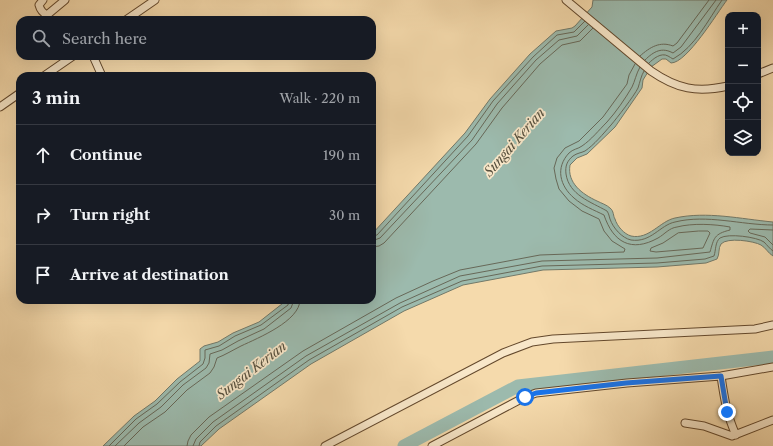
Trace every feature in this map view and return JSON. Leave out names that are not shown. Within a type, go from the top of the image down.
[{"type":"street","points":[[43,0],[39,5],[46,15],[65,0]]},
{"type":"street","points":[[132,16],[155,0]]},
{"type":"street","points":[[566,0],[650,71],[665,81],[697,90],[714,90],[725,87]]},
{"type":"street","points":[[50,72],[67,60]]},
{"type":"street","points":[[94,60],[100,72]]},
{"type":"street","points":[[761,73],[773,68]]},
{"type":"street","points":[[0,107],[16,96]]},
{"type":"street","points":[[325,446],[503,353],[532,342],[597,336],[755,329],[773,325]]},
{"type":"street","points":[[432,446],[514,402],[536,393],[626,383],[721,376],[773,367]]},
{"type":"street","points":[[721,376],[727,412],[736,435]]},
{"type":"street","points":[[685,423],[704,426],[728,435],[736,435],[773,420]]},
{"type":"water","name":"Sungai Kerian","points":[[593,0],[727,0],[685,55],[678,61],[671,63],[666,59],[662,59],[651,67],[643,80],[642,88],[615,127],[587,154],[577,158],[570,165],[573,182],[586,195],[610,208],[619,227],[623,232],[631,236],[649,233],[670,220],[687,216],[712,215],[773,222],[773,256],[763,246],[747,241],[734,240],[721,244],[717,259],[706,263],[657,267],[543,270],[463,285],[404,311],[311,364],[219,429],[201,446],[103,446],[134,416],[155,401],[177,379],[200,361],[200,349],[259,322],[282,304],[376,304],[376,230],[465,133],[490,99],[530,54],[556,31],[575,26],[592,7]]},
{"type":"waterway","points":[[404,446],[518,386],[773,357]]},
{"type":"route","points":[[525,397],[536,393],[626,383],[721,376],[727,412]]}]
